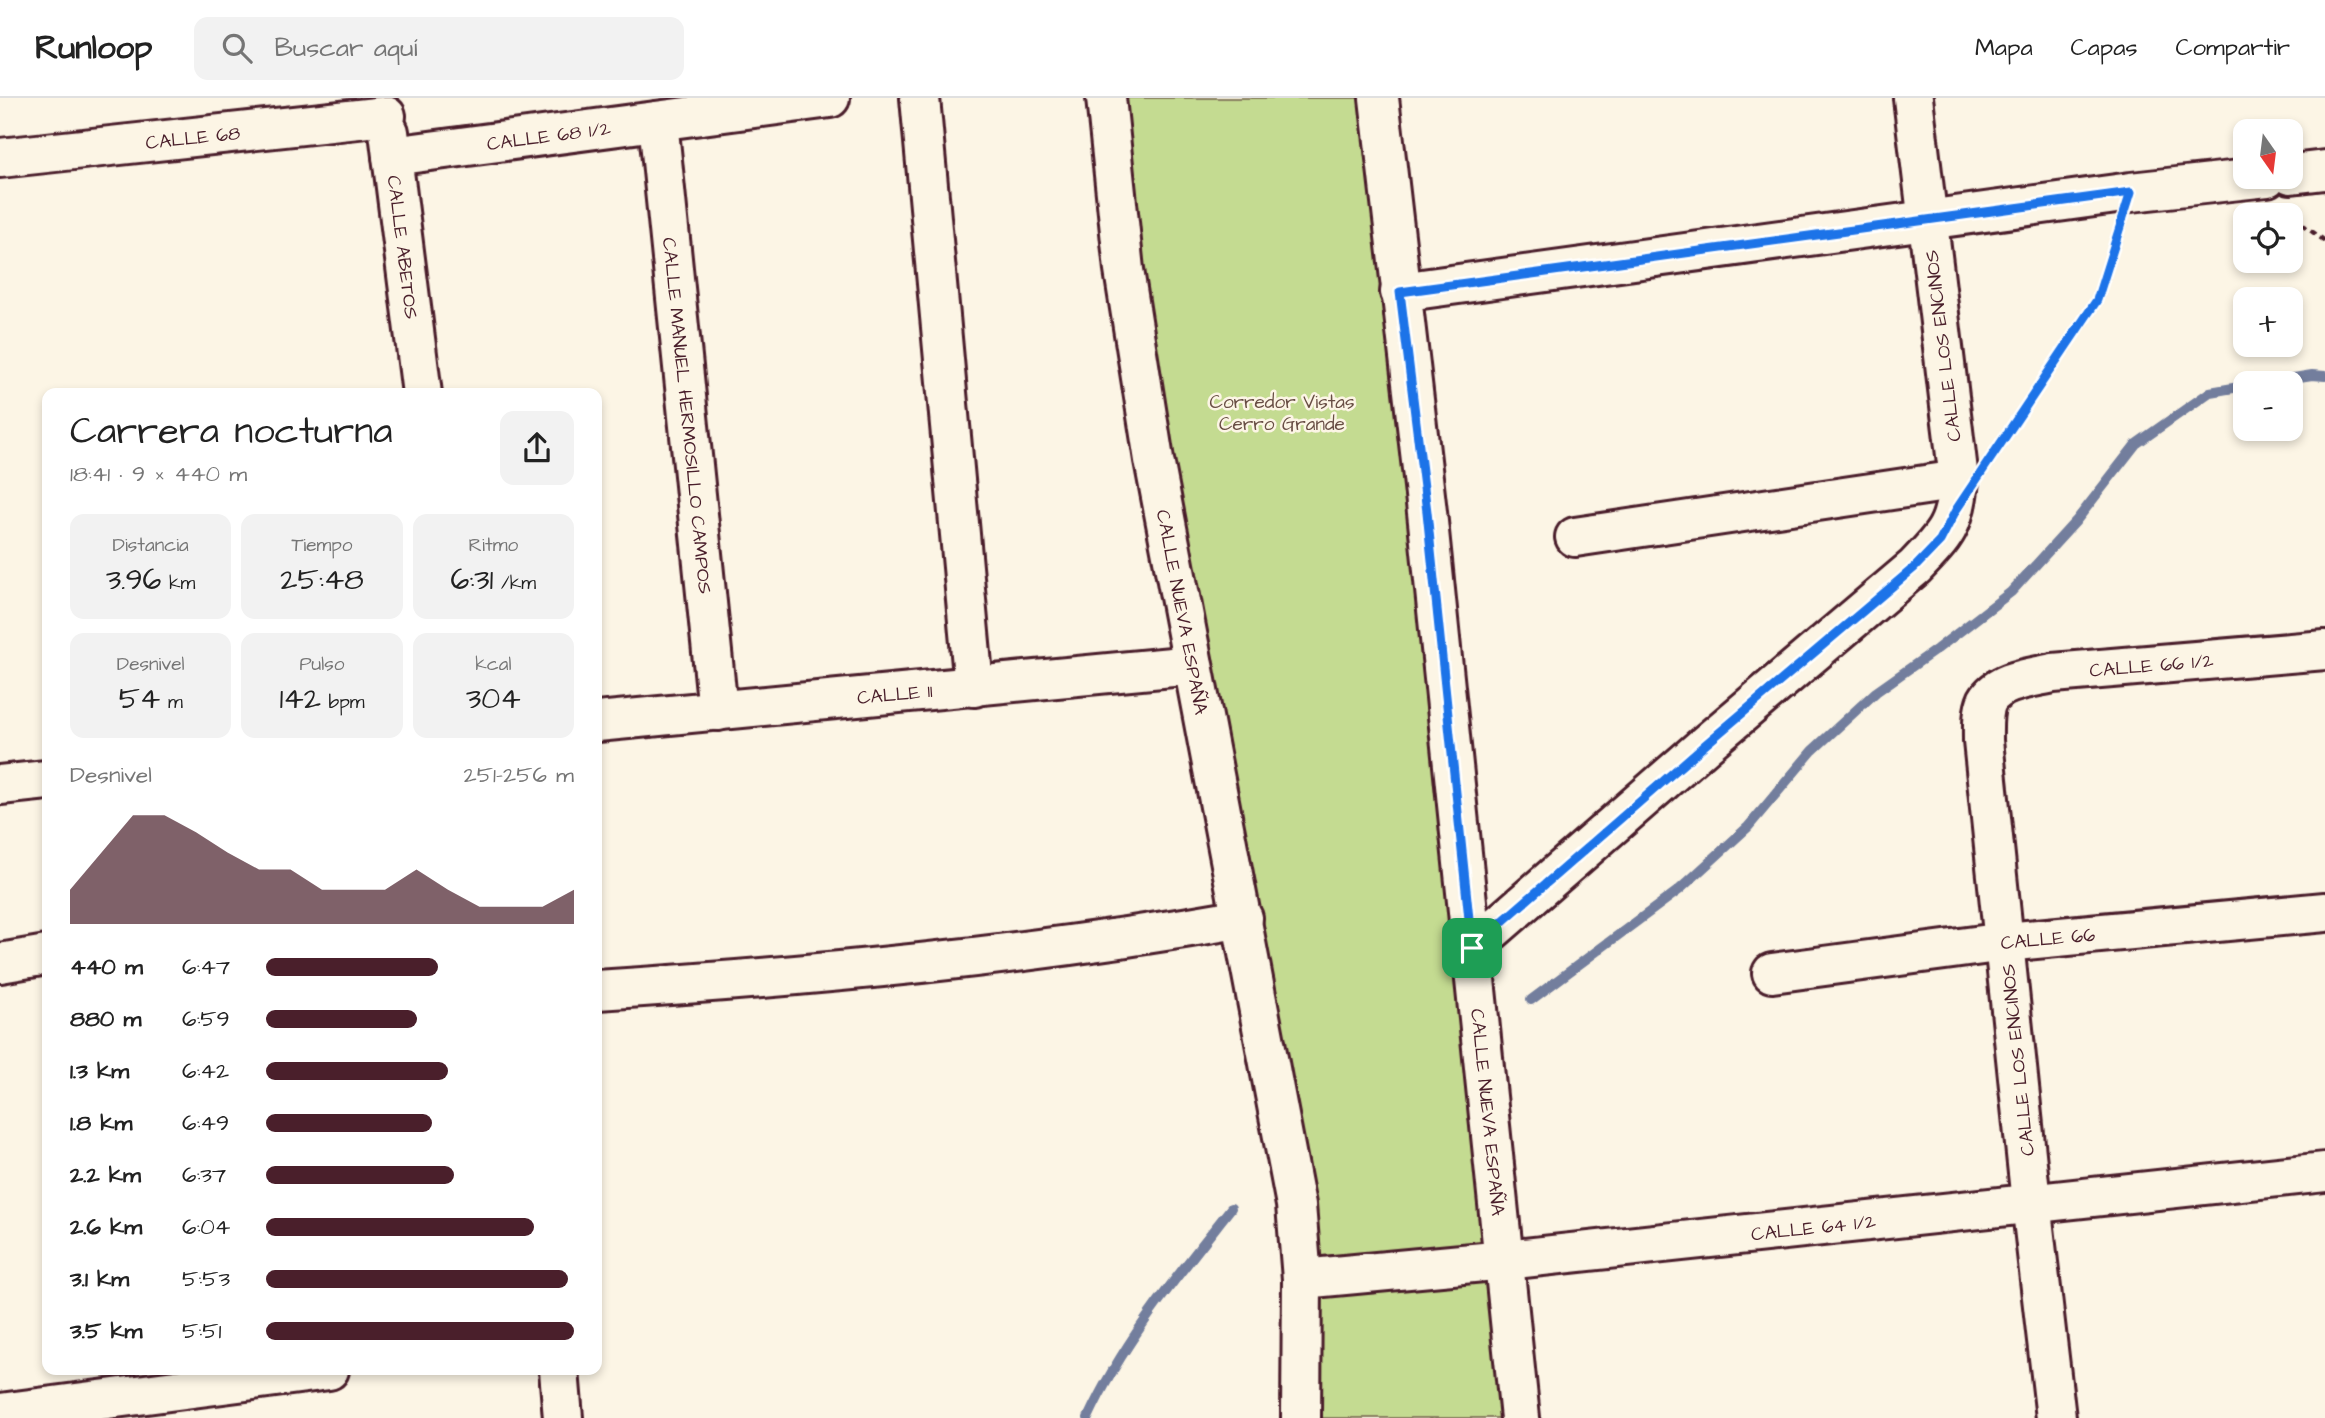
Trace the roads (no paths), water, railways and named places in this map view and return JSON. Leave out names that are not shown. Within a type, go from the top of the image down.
[{"type":"street","name":"CALLE 68 1/2","points":[[392,156],[830,98]]},
{"type":"street","points":[[920,98],[974,687]]},
{"type":"street","name":"CALLE NUEVA ESPAÑA","points":[[1106,98],[1124,270],[1154,460],[1281,1122],[1296,1205],[1301,1263]]},
{"type":"street","name":"CALLE NUEVA ESPAÑA","points":[[1379,98],[1427,512],[1520,1418]]},
{"type":"street","name":"CALLE LOS ENCINOS","points":[[1913,98],[1957,495]]},
{"type":"street","name":"CALLE ABETOS","points":[[386,107],[421,388]]},
{"type":"street","name":"CALLE 68","points":[[0,158],[386,107]]},
{"type":"street","name":"CALLE MANUEL HERMOSILLO CAMPOS","points":[[658,121],[719,710]]},
{"type":"street","points":[[2303,173],[2325,170]]},
{"type":"street","points":[[1400,292],[2131,192],[2233,181]]},
{"type":"street","points":[[1472,948],[1915,567],[1940,541],[1957,495],[1575,537]]},
{"type":"street","name":"CALLE 66 1/2","points":[[1987,702],[1998,689],[2020,680],[2053,673],[2325,650]]},
{"type":"street","name":"CALLE 11","points":[[602,722],[1194,665]]},
{"type":"street","name":"CALLE LOS ENCINOS","points":[[1987,702],[1983,741],[2056,1418]]},
{"type":"street","points":[[0,785],[42,781]]},
{"type":"street","name":"CALLE 66","points":[[1772,972],[2005,942],[2325,912]]},
{"type":"street","points":[[602,990],[719,982],[1008,954],[1142,936],[1243,918]]},
{"type":"street","points":[[0,963],[42,956]]},
{"type":"street","name":"CALLE 64 1/2","points":[[1301,1263],[1505,1260],[2325,1172]]},
{"type":"street","points":[[1301,1263],[1301,1418]]},
{"type":"street","points":[[0,1413],[291,1375]]},
{"type":"street","points":[[559,1375],[563,1418]]},
{"type":"waterway","points":[[2303,376],[2325,376]]},
{"type":"waterway","points":[[1531,1000],[1679,890],[1748,827],[1812,751],[1876,692],[2011,592],[2076,521],[2136,444],[2210,392],[2233,388]]},
{"type":"waterway","points":[[1088,1418],[1135,1335],[1231,1208]]},
{"type":"park label","name":"Corredor Vistas Cerro Grande","points":[[1282,412]]}]
